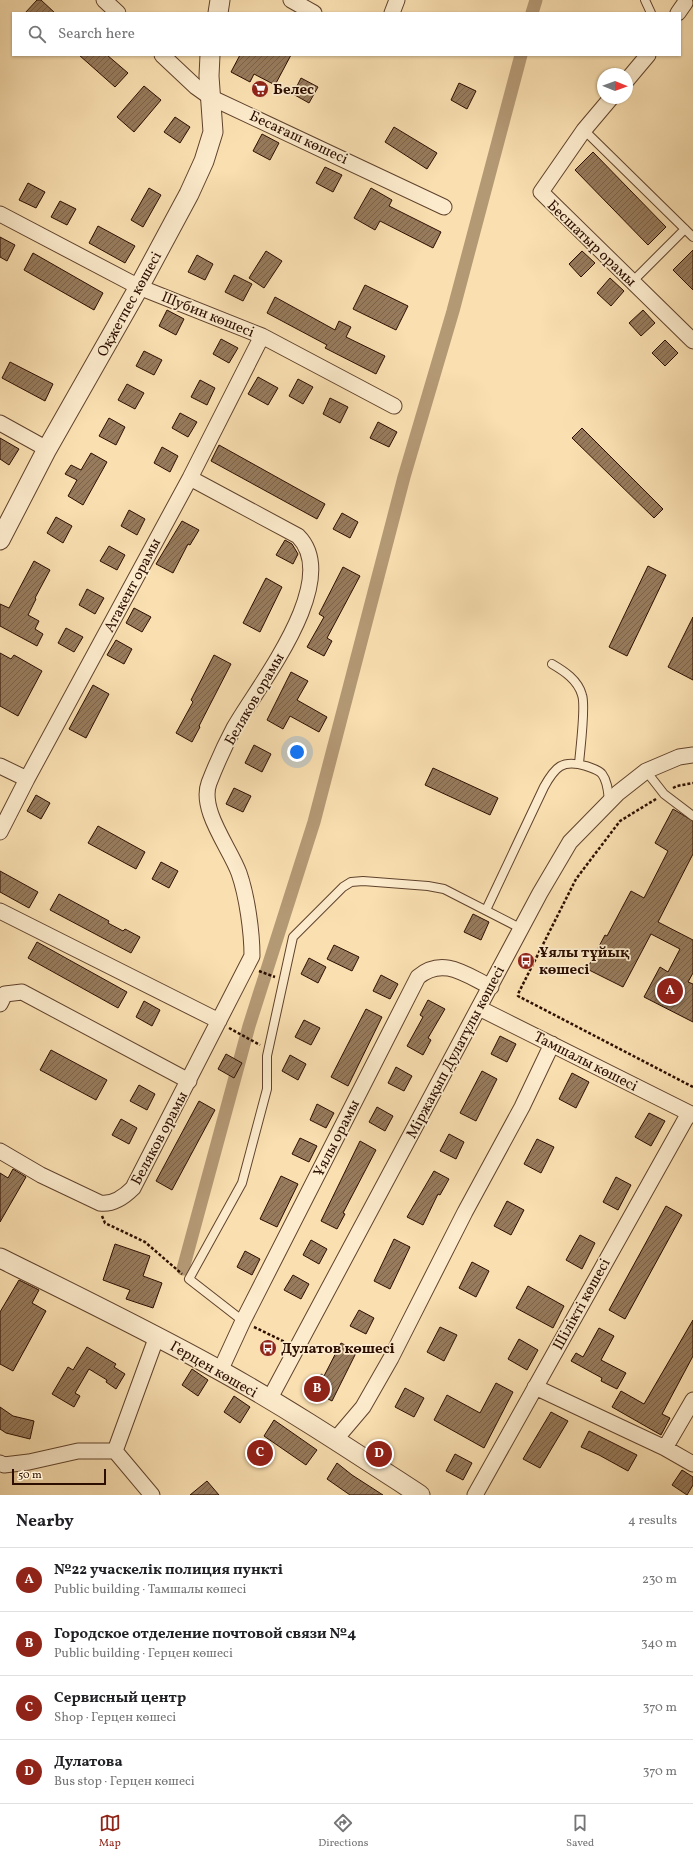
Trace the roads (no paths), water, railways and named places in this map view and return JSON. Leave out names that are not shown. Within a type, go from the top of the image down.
[{"type":"street","points":[[104,0],[117,12]]},
{"type":"street","points":[[218,12],[220,0]]},
{"type":"street","points":[[291,0],[312,12]]},
{"type":"street","points":[[392,12],[397,0]]},
{"type":"street","name":"Бесағаш көшесі","points":[[163,56],[196,87],[210,97],[444,207]]},
{"type":"street","name":"Оқжетпес көшесі","points":[[0,540],[47,449],[140,286],[189,194],[210,145],[213,132],[210,97],[210,56]]},
{"type":"street","points":[[633,73],[647,56]]},
{"type":"street","name":"Бесшатыр орамы","points":[[606,104],[584,130],[540,192],[693,342]]},
{"type":"street","name":"Шубин көшесі","points":[[0,214],[140,286],[262,336],[394,406]]},
{"type":"street","name":"Атакент орамы","points":[[0,832],[27,778],[190,478],[262,336]]},
{"type":"street","points":[[0,423],[47,449]]},
{"type":"street","name":"Беляков орамы","points":[[0,1150],[46,1178],[93,1200],[105,1204],[115,1202],[133,1188],[252,956],[252,935],[239,873],[212,817],[207,801],[209,785],[234,729],[282,652],[297,624],[306,595],[310,571],[308,553],[304,543],[298,536],[190,478]]},
{"type":"street","name":"Міржақып Дулатұлы көшесі","points":[[269,1400],[490,986],[570,842],[618,793],[646,771],[679,757],[693,755]]},
{"type":"street","points":[[0,766],[27,778]]},
{"type":"street","points":[[0,911],[219,1021]]},
{"type":"street","name":"Ұялы орамы","points":[[220,1371],[243,1321],[418,977],[424,971],[434,967],[448,967],[490,986]]},
{"type":"street","name":"Беляков орамы","points":[[0,1004],[5,994],[22,992],[189,1081]]},
{"type":"street","name":"Тамшалы көшесі","points":[[479,1008],[691,1114]]},
{"type":"street","points":[[335,1440],[363,1407],[391,1358],[465,1212],[522,1107],[552,1044]]},
{"type":"street","name":"Шілікті көшесі","points":[[475,1495],[691,1114]]},
{"type":"street","name":"Герцен көшесі","points":[[0,1258],[157,1336],[220,1371],[335,1440],[420,1495]]},
{"type":"street","points":[[115,1451],[157,1336]]},
{"type":"street","points":[[535,1387],[665,1448],[693,1464]]},
{"type":"street","points":[[665,1448],[693,1400]]},
{"type":"street","points":[[0,1463],[30,1462],[78,1451],[115,1451],[152,1495]]},
{"type":"lane","points":[[646,0],[651,12]]},
{"type":"lane","points":[[584,130],[693,237]]},
{"type":"lane","points":[[632,282],[685,229]]},
{"type":"lane","points":[[552,664],[572,678],[583,696],[579,764]]},
{"type":"lane","points":[[486,910],[550,775],[557,767],[569,762],[592,768],[601,773],[606,782],[609,802]]},
{"type":"lane","points":[[646,771],[664,794],[693,816]]},
{"type":"lane","points":[[243,1321],[189,1279],[242,1183],[267,1089],[268,1050],[293,937],[343,887],[352,882],[428,886],[444,889],[522,929]]},
{"type":"waterway","points":[[532,12],[536,0]]},
{"type":"waterway","points":[[183,1269],[249,1026],[314,822],[404,477],[453,311],[521,56]]},
{"type":"place","name":"Белес","points":[[260,89]]},
{"type":"place","name":"Ұялы тұйық көшесі","points":[[526,961]]},
{"type":"place","name":"№22 учаскелік полиция пункті","points":[[670,991]]},
{"type":"place","name":"Дулатов көшесі","points":[[268,1348]]},
{"type":"place","name":"Городское отделение почтовой связи №4","points":[[317,1389]]},
{"type":"place","name":"Сервисный центр","points":[[260,1453]]},
{"type":"place","name":"Дулатова","points":[[379,1454]]}]
